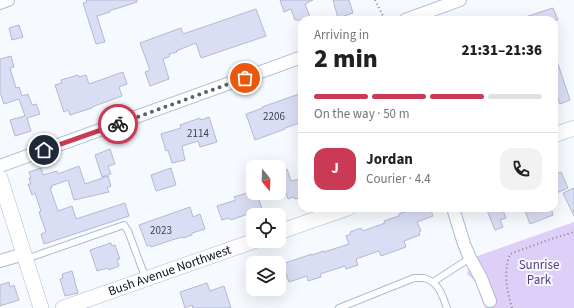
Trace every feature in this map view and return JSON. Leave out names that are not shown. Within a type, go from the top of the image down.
[{"type":"street","points":[[0,2],[8,0]]},
{"type":"street","points":[[416,16],[460,0]]},
{"type":"street","points":[[0,166],[298,58]]},
{"type":"street","points":[[558,134],[574,128]]},
{"type":"street","points":[[0,178],[41,308]]},
{"type":"street","points":[[286,230],[336,212]]},
{"type":"street","points":[[454,212],[464,244],[492,304]]},
{"type":"street","name":"Bush Avenue Northwest","points":[[63,308],[246,244]]},
{"type":"street","points":[[0,261],[25,256]]},
{"type":"lane","points":[[25,256],[124,226],[128,231],[146,279]]},
{"type":"lane","points":[[433,282],[470,258]]},
{"type":"lane","points":[[339,308],[414,278],[424,278],[433,282],[440,290],[447,308]]},
{"type":"path","points":[[375,0],[383,16]]},
{"type":"path","points":[[512,308],[506,287],[507,264],[510,254],[574,232]]},
{"type":"green space","name":"Sunrise Park","points":[[574,222],[574,308],[485,308],[475,281],[467,274],[472,258]]},
{"type":"building","points":[[86,0],[137,0],[137,2],[97,16],[105,42],[96,44],[83,3],[87,2]]},
{"type":"building","points":[[280,0],[313,0],[305,4],[310,16],[298,16],[298,20],[295,20],[291,9],[284,12]]},
{"type":"building","points":[[333,0],[349,0],[353,13],[344,16],[337,16]]},
{"type":"building","points":[[553,8],[556,16],[528,16]]},
{"type":"building","points":[[256,9],[266,36],[201,58],[196,43],[169,54],[170,56],[163,59],[169,79],[150,86],[145,72],[150,70],[140,43],[181,28],[183,34]]},
{"type":"building","points":[[19,25],[23,37],[12,40],[9,28]]},
{"type":"building","points":[[11,56],[14,67],[10,68],[16,88],[19,87],[22,96],[28,94],[32,105],[36,104],[40,114],[27,118],[31,131],[15,136],[10,120],[25,116],[19,99],[4,104],[0,92],[0,59]]},
{"type":"building","points":[[558,64],[570,100],[560,104],[558,98]]},
{"type":"building","points":[[123,72],[127,84],[119,87],[122,96],[70,115],[68,110],[64,112],[55,85],[62,83],[61,80],[78,75],[79,77],[86,75],[89,84]]},
{"type":"building","points":[[298,94],[298,123],[255,140],[246,114],[263,108],[262,107]]},
{"type":"building","points":[[209,117],[217,142],[200,147],[198,141],[182,146],[185,160],[172,163],[168,150],[166,151],[161,134],[181,128],[180,125],[200,118],[201,120]]},
{"type":"building","points":[[110,149],[115,164],[108,166],[111,174],[102,177],[95,155]]},
{"type":"building","points":[[79,166],[85,184],[108,176],[111,186],[107,188],[109,192],[74,200],[68,180],[51,186],[52,188],[50,188],[58,211],[72,206],[76,219],[125,203],[129,216],[44,244],[41,234],[46,232],[39,212],[41,211],[35,193],[32,195],[28,184],[31,184],[29,172],[41,168],[43,175],[57,171],[58,174]]},
{"type":"building","points":[[171,168],[176,185],[156,191],[151,175]]},
{"type":"building","points":[[287,169],[291,181],[298,179],[298,198],[295,199],[294,197],[288,199],[286,193]]},
{"type":"building","points":[[561,172],[568,188],[558,192],[558,173]]},
{"type":"building","points":[[574,188],[574,216],[563,193]]},
{"type":"building","points":[[246,193],[246,200],[259,200],[262,208],[246,208],[246,215],[231,220],[229,218],[222,220],[217,206],[236,200],[234,197]]},
{"type":"building","points":[[190,207],[193,217],[200,214],[205,229],[192,233],[192,235],[183,238],[175,239],[151,247],[150,245],[147,246],[139,225]]},
{"type":"building","points":[[404,212],[432,212],[433,216],[417,222],[421,231],[419,232],[420,235],[404,241],[406,247],[381,256],[379,251],[356,259],[358,265],[346,269],[345,266],[320,274],[321,277],[308,281],[307,276],[289,282],[286,274],[286,263],[349,244],[346,236],[351,234],[350,232],[361,228],[363,231],[399,216],[399,214]]},
{"type":"building","points":[[488,212],[504,212],[506,218],[500,220],[503,227],[495,230]]},
{"type":"building","points":[[526,212],[552,212],[553,215],[530,224]]},
{"type":"building","points":[[111,243],[112,246],[115,245],[120,259],[117,259],[119,266],[109,270],[108,268],[97,271],[90,250]]},
{"type":"building","points":[[72,271],[78,293],[65,296],[60,279],[63,278],[62,274]]},
{"type":"building","points":[[9,282],[10,287],[14,285],[19,300],[0,306],[0,285]]},
{"type":"building","points":[[207,283],[210,291],[224,286],[231,308],[193,308],[192,305],[185,308],[180,292]]},
{"type":"way so far","points":[[118,124],[245,78]]},
{"type":"route","points":[[44,150],[118,124]]}]
